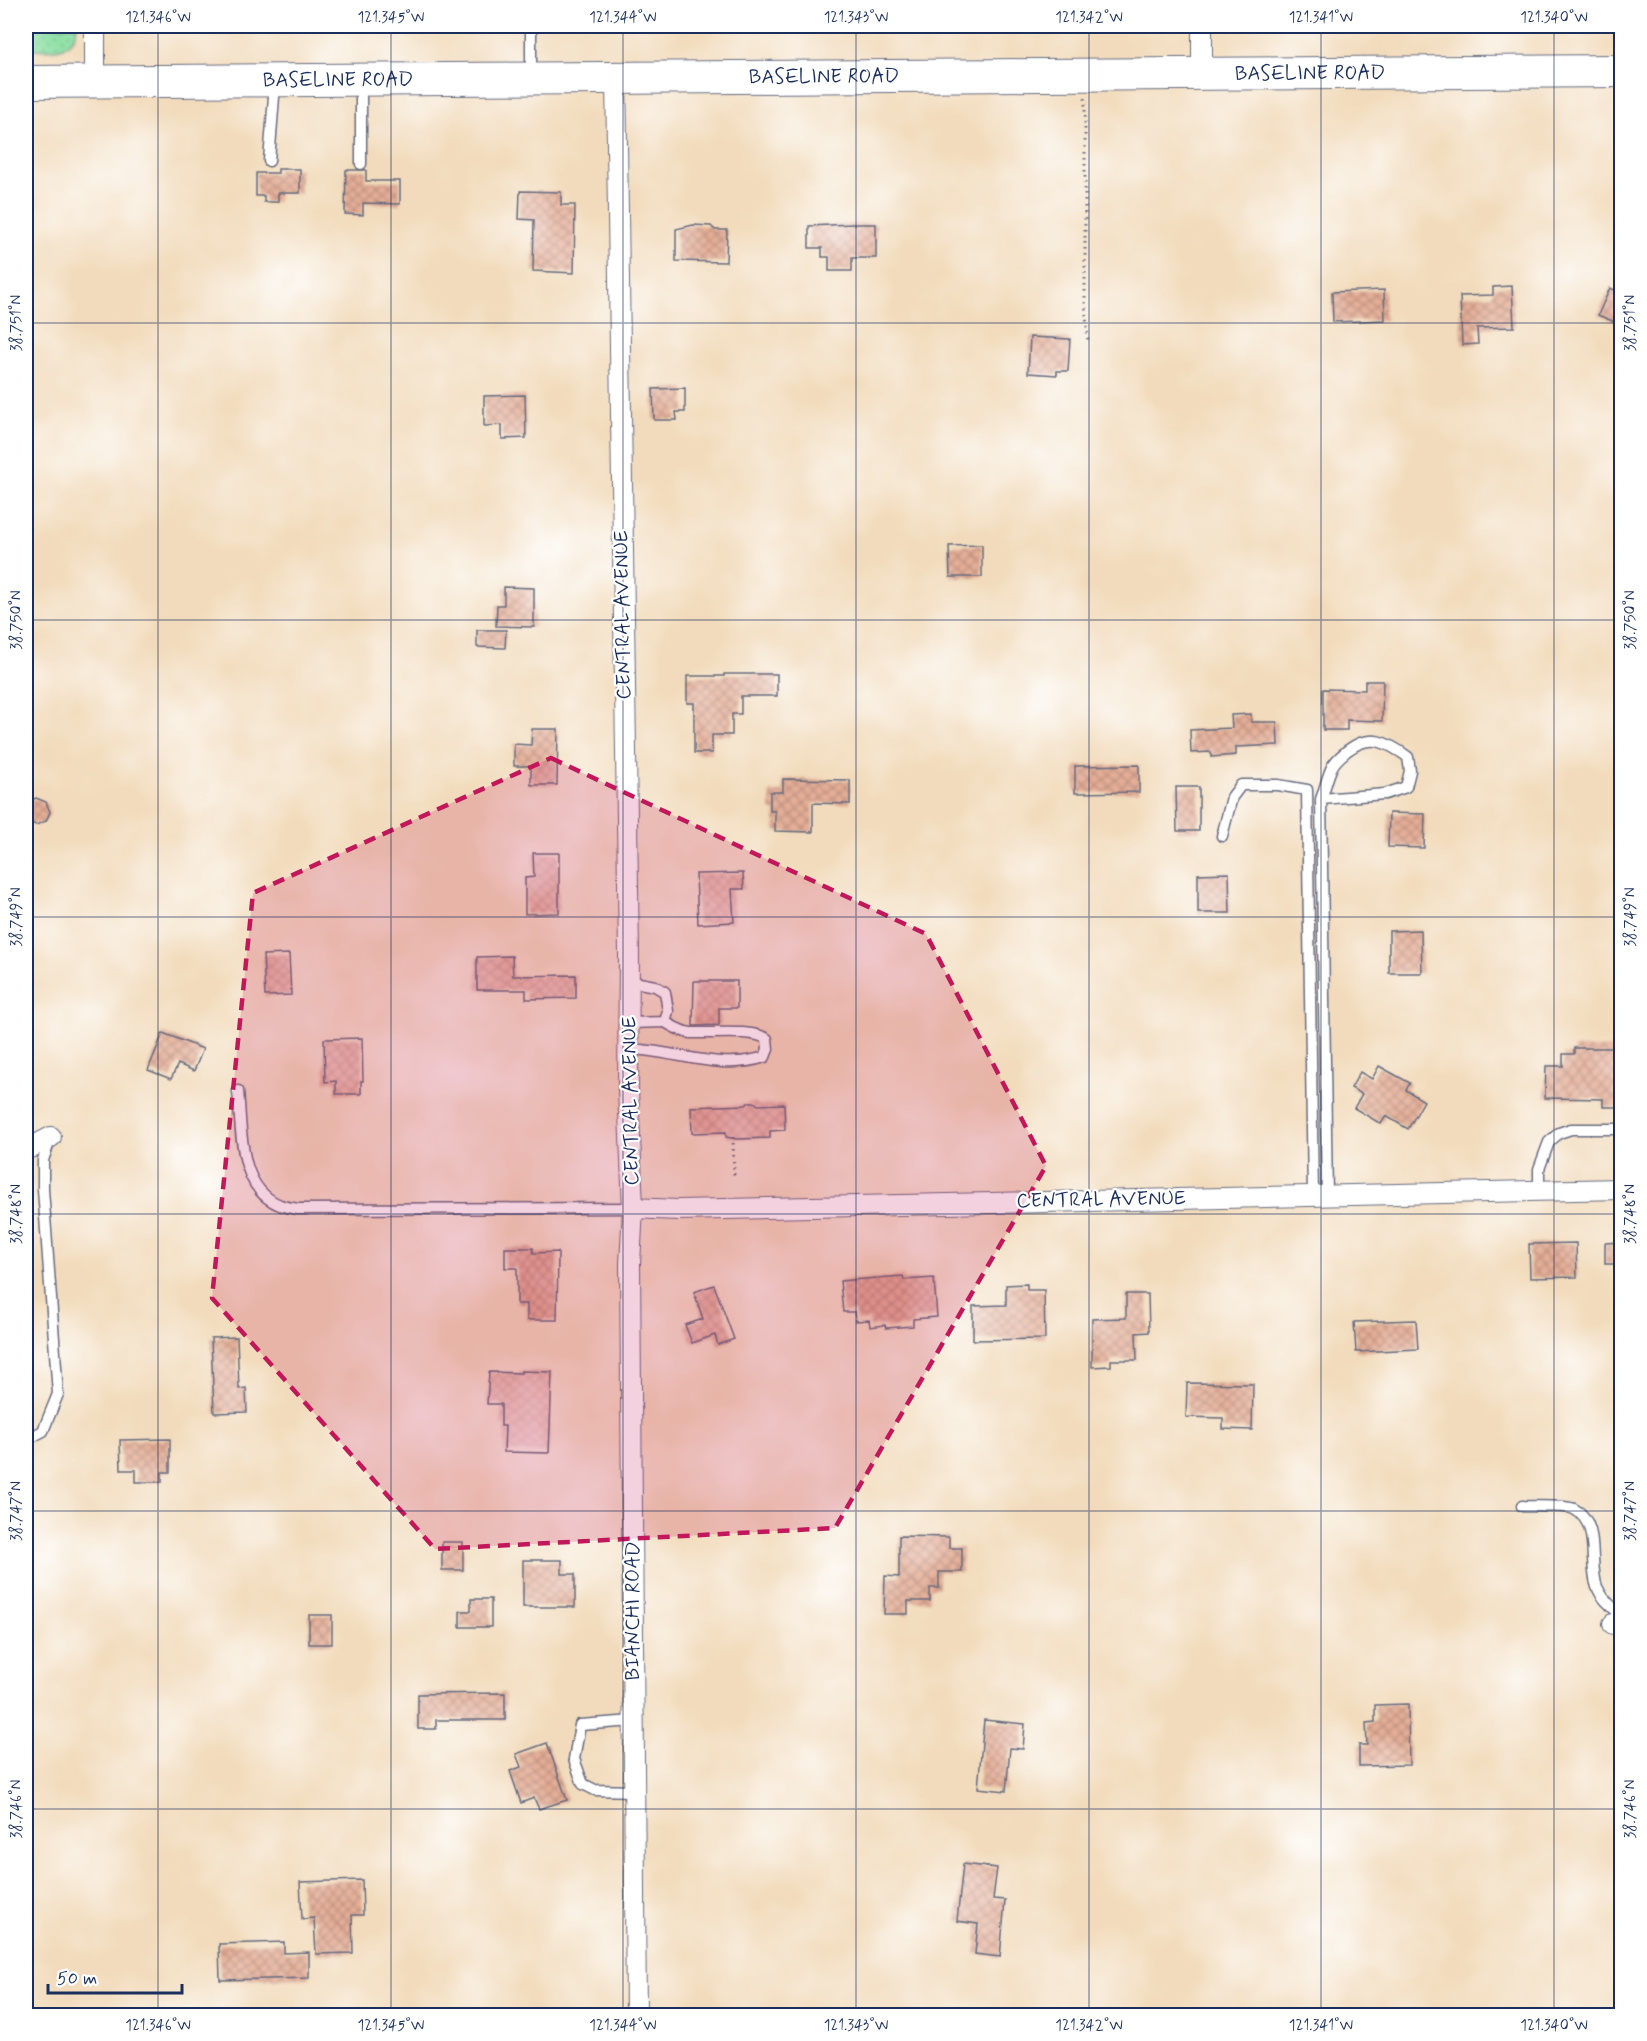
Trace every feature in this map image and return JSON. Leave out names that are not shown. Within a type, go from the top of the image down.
[{"type":"main road","name":"BASELINE ROAD","points":[[26,82],[616,76],[1622,71]]},
{"type":"street","points":[[95,26],[95,82]]},
{"type":"street","points":[[1202,26],[1202,74]]},
{"type":"street","name":"CENTRAL AVENUE","points":[[616,76],[629,981],[628,1049],[633,1208],[678,1210],[1622,1189]]},
{"type":"street","points":[[26,1150],[51,1137]]},
{"type":"street","name":"BIANCHI ROAD","points":[[633,1208],[630,1264],[636,2016]]},
{"type":"lane","points":[[531,26],[531,77]]},
{"type":"lane","points":[[361,80],[361,164]]},
{"type":"lane","points":[[269,161],[275,81]]},
{"type":"lane","points":[[1320,1196],[1321,799],[1332,765],[1359,742],[1373,740],[1392,746],[1408,757],[1410,771],[1406,787],[1386,794],[1321,799]]},
{"type":"lane","points":[[1222,836],[1232,797],[1242,785],[1278,785],[1307,790],[1320,1196]]},
{"type":"lane","points":[[629,981],[654,986],[665,992],[668,1003],[665,1022]]},
{"type":"lane","points":[[628,1049],[707,1062],[737,1063],[765,1057],[768,1050],[767,1039],[763,1036],[690,1033],[676,1029],[665,1022],[629,1023]]},
{"type":"lane","points":[[238,1091],[244,1155],[251,1179],[261,1191],[278,1204],[298,1209],[633,1208]]},
{"type":"lane","points":[[1539,1191],[1539,1170],[1549,1142],[1559,1133],[1571,1129],[1622,1129]]},
{"type":"lane","points":[[26,1440],[43,1431],[58,1394],[43,1189],[43,1160],[51,1137]]},
{"type":"lane","points":[[1522,1506],[1573,1508],[1585,1518],[1590,1532],[1597,1586],[1619,1621]]},
{"type":"lane","points":[[633,1721],[580,1725],[574,1759],[583,1784],[595,1790],[634,1791]]},
{"type":"path","points":[[1085,74],[1085,301],[1088,342]]},
{"type":"path","points":[[733,1137],[734,1176]]},
{"type":"highlighted area","points":[[551,758],[926,934],[1046,1166],[835,1528],[435,1549],[212,1298],[253,893]]},
{"type":"green space","points":[[26,26],[77,26],[75,35],[65,46],[51,49],[26,49]]},
{"type":"building","points":[[278,169],[300,169],[300,193],[278,193],[278,202],[264,202],[264,196],[256,196],[256,173],[278,173]]},
{"type":"building","points":[[346,170],[366,170],[366,181],[400,181],[400,204],[363,203],[363,215],[345,214]]},
{"type":"building","points":[[520,191],[561,192],[561,205],[575,205],[574,273],[533,271],[534,220],[519,219]]},
{"type":"building","points":[[876,224],[876,258],[852,258],[852,271],[829,271],[829,257],[822,257],[822,248],[809,248],[809,226]]},
{"type":"building","points":[[693,225],[727,230],[726,262],[676,261],[676,229]]},
{"type":"building","points":[[1512,286],[1514,327],[1477,328],[1478,344],[1462,345],[1460,296],[1493,295],[1493,287]]},
{"type":"building","points":[[1610,288],[1622,293],[1622,325],[1598,315]]},
{"type":"building","points":[[1384,290],[1385,320],[1333,322],[1332,292]]},
{"type":"building","points":[[1030,337],[1070,339],[1068,371],[1057,371],[1057,375],[1028,373]]},
{"type":"building","points":[[685,388],[685,412],[676,412],[677,420],[654,420],[653,389]]},
{"type":"building","points":[[525,395],[526,438],[502,439],[502,425],[484,426],[484,396]]},
{"type":"building","points":[[982,545],[982,577],[950,577],[949,546]]},
{"type":"building","points":[[504,587],[534,588],[534,627],[496,626],[497,605],[504,605]]},
{"type":"building","points":[[477,630],[506,630],[505,648],[477,647]]},
{"type":"building","points":[[724,674],[777,674],[777,696],[741,696],[741,714],[732,714],[732,735],[712,735],[712,753],[694,753],[694,703],[687,703],[687,676],[724,676]]},
{"type":"building","points":[[1365,681],[1383,681],[1382,721],[1347,720],[1347,730],[1323,730],[1323,689],[1365,690]]},
{"type":"building","points":[[1251,714],[1251,722],[1277,722],[1278,745],[1236,747],[1236,755],[1211,757],[1211,752],[1191,753],[1190,730],[1232,728],[1231,715]]},
{"type":"building","points":[[532,729],[558,729],[557,785],[531,785],[531,766],[514,766],[514,744],[531,745]]},
{"type":"building","points":[[1139,765],[1139,792],[1075,793],[1075,766]]},
{"type":"building","points":[[783,779],[850,780],[850,804],[813,803],[813,832],[775,831],[775,811],[770,811],[770,792],[783,792]]},
{"type":"building","points":[[1176,787],[1199,787],[1199,831],[1177,831]]},
{"type":"building","points":[[36,798],[46,802],[50,812],[46,821],[36,825],[26,821],[26,802]]},
{"type":"building","points":[[1389,813],[1425,814],[1424,848],[1388,847]]},
{"type":"building","points":[[533,853],[559,853],[559,913],[525,914],[525,878],[534,877]]},
{"type":"building","points":[[743,873],[744,889],[732,889],[734,922],[698,924],[696,874]]},
{"type":"building","points":[[1229,873],[1230,913],[1198,913],[1198,874]]},
{"type":"building","points":[[1421,930],[1422,973],[1389,973],[1389,931]]},
{"type":"building","points":[[289,954],[291,995],[265,996],[263,955]]},
{"type":"building","points":[[512,956],[513,976],[576,975],[576,998],[526,999],[526,990],[477,990],[477,957]]},
{"type":"building","points":[[694,981],[737,981],[737,1008],[719,1008],[719,1025],[693,1026]]},
{"type":"building","points":[[163,1033],[203,1049],[194,1071],[178,1064],[171,1079],[148,1070]]},
{"type":"building","points":[[362,1038],[361,1094],[336,1094],[336,1081],[325,1082],[324,1039]]},
{"type":"building","points":[[1574,1048],[1622,1048],[1622,1107],[1603,1107],[1603,1099],[1545,1098],[1546,1066],[1563,1066],[1563,1054],[1574,1054]]},
{"type":"building","points":[[1379,1066],[1410,1083],[1406,1090],[1424,1101],[1408,1129],[1386,1116],[1381,1124],[1354,1108],[1362,1094],[1351,1088],[1360,1072],[1372,1079]]},
{"type":"building","points":[[749,1102],[758,1105],[784,1104],[785,1130],[770,1131],[770,1138],[736,1139],[726,1137],[726,1132],[692,1133],[691,1107],[746,1105]]},
{"type":"building","points":[[1622,1242],[1622,1264],[1605,1264],[1605,1243]]},
{"type":"building","points":[[1576,1243],[1577,1277],[1530,1278],[1529,1244]]},
{"type":"building","points":[[505,1248],[533,1248],[533,1253],[558,1252],[557,1320],[527,1320],[527,1304],[517,1304],[517,1268],[505,1268]]},
{"type":"building","points":[[903,1276],[904,1280],[934,1278],[937,1317],[913,1319],[913,1326],[886,1328],[885,1325],[870,1327],[869,1320],[856,1321],[855,1312],[843,1312],[840,1281]]},
{"type":"building","points":[[1027,1284],[1027,1290],[1044,1290],[1045,1339],[973,1340],[973,1306],[1006,1305],[1006,1285]]},
{"type":"building","points":[[714,1285],[734,1339],[718,1345],[715,1335],[692,1343],[685,1325],[703,1319],[694,1292]]},
{"type":"building","points":[[1126,1294],[1148,1294],[1149,1332],[1136,1333],[1137,1360],[1111,1360],[1111,1366],[1092,1367],[1092,1319],[1126,1318]]},
{"type":"building","points":[[1416,1320],[1418,1349],[1356,1352],[1354,1322]]},
{"type":"building","points":[[237,1337],[239,1389],[246,1388],[247,1412],[214,1413],[211,1338]]},
{"type":"building","points":[[521,1371],[552,1372],[549,1453],[504,1452],[505,1426],[501,1426],[501,1404],[487,1404],[489,1372],[521,1373]]},
{"type":"building","points":[[1187,1383],[1253,1384],[1252,1430],[1223,1429],[1223,1418],[1186,1417]]},
{"type":"building","points":[[170,1439],[170,1472],[162,1472],[162,1482],[136,1482],[136,1470],[121,1470],[120,1440]]},
{"type":"building","points":[[899,1536],[949,1537],[949,1548],[962,1548],[962,1572],[939,1572],[939,1588],[930,1588],[930,1601],[908,1601],[908,1614],[884,1614],[885,1576],[899,1577]]},
{"type":"building","points":[[442,1542],[463,1542],[463,1570],[442,1570]]},
{"type":"building","points":[[523,1560],[562,1560],[562,1574],[575,1574],[575,1607],[523,1607]]},
{"type":"building","points":[[471,1599],[491,1599],[491,1627],[460,1627],[460,1611],[471,1611]]},
{"type":"building","points":[[309,1615],[332,1615],[332,1644],[309,1644]]},
{"type":"building","points":[[505,1693],[505,1720],[436,1720],[436,1729],[418,1729],[418,1694]]},
{"type":"building","points":[[1408,1704],[1409,1765],[1359,1766],[1359,1745],[1367,1745],[1366,1723],[1375,1722],[1375,1705]]},
{"type":"building","points":[[984,1720],[1025,1724],[1023,1749],[1010,1748],[1006,1791],[978,1788]]},
{"type":"building","points":[[547,1743],[567,1800],[539,1809],[534,1798],[521,1803],[510,1771],[521,1767],[516,1754]]},
{"type":"building","points":[[963,1864],[997,1868],[993,1899],[1005,1900],[1000,1957],[975,1954],[978,1924],[957,1921]]},
{"type":"building","points":[[362,1880],[363,1915],[352,1915],[353,1953],[316,1954],[314,1918],[302,1919],[300,1882]]},
{"type":"building","points":[[284,1942],[284,1953],[309,1952],[309,1978],[220,1980],[219,1944]]}]
